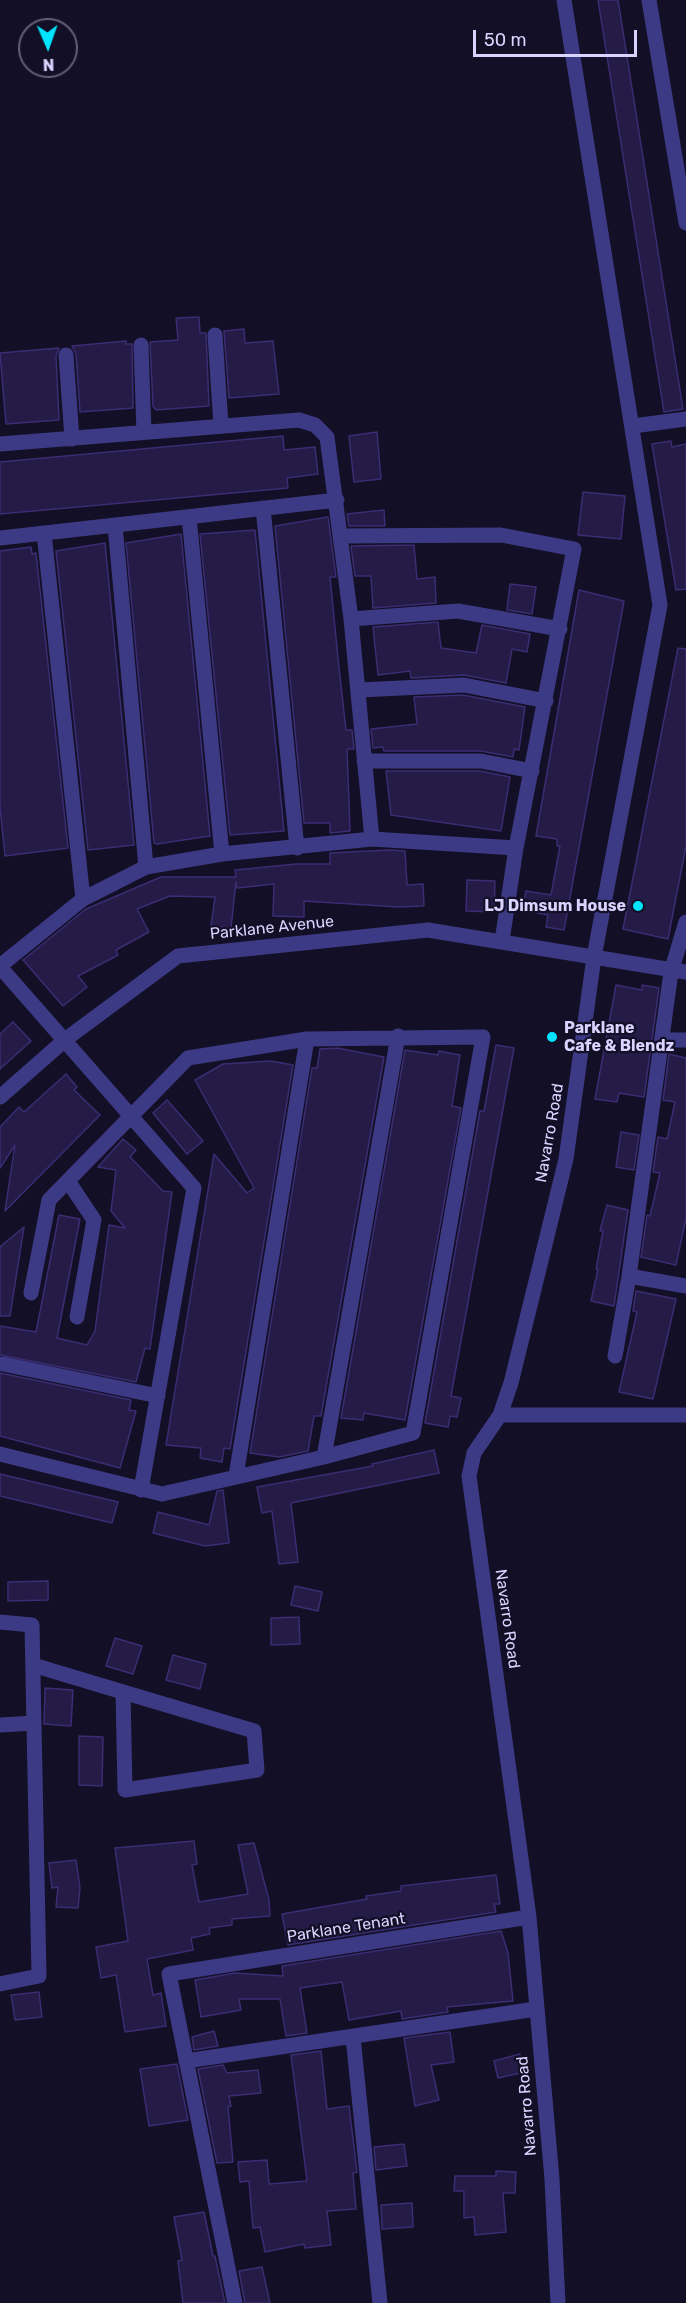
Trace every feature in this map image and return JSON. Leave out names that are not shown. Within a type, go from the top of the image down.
[{"type":"street","name":"Navarro Road","points":[[558,2303],[552,2179],[529,1917],[469,1476],[474,1452],[500,1415],[512,1383],[567,1159],[594,957],[660,605],[564,0]]},
{"type":"street","points":[[649,0],[686,223]]},
{"type":"street","points":[[215,334],[221,426]]},
{"type":"street","points":[[141,345],[144,432]]},
{"type":"street","points":[[66,355],[72,439]]},
{"type":"street","points":[[633,426],[686,419]]},
{"type":"street","points":[[0,444],[299,420],[315,425],[327,437],[337,500],[359,690],[372,839]]},
{"type":"street","points":[[0,538],[337,500]]},
{"type":"street","points":[[263,508],[297,848]]},
{"type":"street","points":[[189,517],[222,854]]},
{"type":"street","points":[[115,525],[146,867]]},
{"type":"street","points":[[44,533],[83,899]]},
{"type":"street","points":[[341,536],[501,535],[574,549],[516,848],[502,941]]},
{"type":"street","points":[[351,619],[458,611],[560,629]]},
{"type":"street","points":[[359,690],[464,685],[546,701]]},
{"type":"street","points":[[364,761],[481,761],[532,771]]},
{"type":"street","points":[[141,1490],[194,1188],[66,1039],[0,967],[83,899],[146,867],[222,854],[372,839],[516,848]]},
{"type":"street","points":[[615,1356],[629,1276],[663,1040],[679,972],[686,922]]},
{"type":"street","name":"Parklane Avenue","points":[[0,1097],[66,1039],[178,956],[428,930],[679,972]]},
{"type":"street","points":[[324,1457],[398,1036]]},
{"type":"street","points":[[0,1454],[162,1494],[324,1457],[413,1432],[483,1036],[398,1036],[306,1040],[188,1058],[49,1200],[31,1293]]},
{"type":"street","points":[[236,1476],[306,1040]]},
{"type":"street","points":[[663,1040],[686,1040]]},
{"type":"street","points":[[68,1181],[94,1220],[77,1317]]},
{"type":"street","points":[[629,1276],[686,1286]]},
{"type":"street","points":[[3,1364],[158,1396]]},
{"type":"street","points":[[500,1415],[686,1415]]},
{"type":"street","points":[[0,1622],[32,1625],[39,1976],[0,1984]]},
{"type":"street","points":[[33,1665],[254,1731],[257,1770],[125,1790],[123,1692]]},
{"type":"street","points":[[0,1725],[34,1723]]},
{"type":"street","name":"Parklane Tenant","points":[[186,2061],[169,1974],[529,1917]]},
{"type":"street","points":[[235,2303],[186,2061],[536,2009]]},
{"type":"street","points":[[353,2037],[380,2303]]},
{"type":"building","points":[[598,0],[618,0],[683,409],[664,412]]},
{"type":"building","points":[[199,317],[200,333],[206,333],[209,406],[156,410],[153,406],[150,342],[178,340],[176,318]]},
{"type":"building","points":[[244,329],[245,343],[273,341],[279,394],[229,398],[224,331]]},
{"type":"building","points":[[126,341],[126,344],[132,344],[133,408],[80,412],[76,354],[72,346]]},
{"type":"building","points":[[59,348],[56,356],[59,420],[6,424],[0,353]]},
{"type":"building","points":[[377,432],[381,479],[354,482],[349,436]]},
{"type":"building","points":[[283,436],[284,450],[315,447],[318,474],[287,478],[288,488],[0,514],[0,462]]},
{"type":"building","points":[[671,441],[672,447],[686,444],[686,589],[676,590],[652,444]]},
{"type":"building","points":[[583,492],[625,496],[621,539],[578,535]]},
{"type":"building","points":[[384,510],[385,526],[349,526],[347,514]]},
{"type":"building","points":[[328,517],[336,577],[330,577],[339,668],[346,730],[352,730],[354,749],[347,749],[350,831],[330,833],[330,823],[304,823],[275,526]]},
{"type":"building","points":[[255,530],[284,831],[230,835],[200,534]]},
{"type":"building","points":[[181,534],[210,836],[157,844],[154,843],[126,543]]},
{"type":"building","points":[[105,543],[134,845],[88,850],[56,551]]},
{"type":"building","points":[[414,545],[417,579],[435,577],[436,603],[373,608],[371,576],[355,576],[351,546]]},
{"type":"building","points":[[31,547],[32,554],[36,553],[68,848],[5,856],[0,807],[0,551]]},
{"type":"building","points":[[510,584],[536,587],[532,614],[507,610]]},
{"type":"building","points":[[579,590],[624,601],[564,930],[546,927],[548,915],[522,910],[526,891],[551,895],[560,846],[557,846],[557,839],[536,836]]},
{"type":"building","points":[[438,622],[441,648],[476,653],[482,625],[530,634],[527,652],[512,649],[506,683],[464,675],[411,678],[410,671],[378,675],[373,627]]},
{"type":"building","points":[[678,648],[686,649],[686,846],[668,939],[623,929]]},
{"type":"building","points":[[463,695],[525,707],[519,750],[514,749],[513,757],[481,751],[384,751],[383,747],[373,748],[371,729],[417,724],[414,697]]},
{"type":"building","points":[[386,771],[480,771],[510,777],[501,831],[391,815]]},
{"type":"building","points":[[405,851],[407,885],[423,884],[424,906],[398,907],[304,901],[304,917],[273,916],[274,884],[237,888],[236,882],[231,928],[211,926],[215,897],[170,896],[137,909],[149,932],[116,950],[118,955],[78,976],[87,987],[63,1006],[23,960],[86,909],[161,877],[236,877],[235,870],[296,864],[330,864],[330,853]]},
{"type":"building","points":[[467,880],[495,881],[494,912],[466,911]]},
{"type":"building","points":[[616,985],[642,990],[642,985],[659,988],[644,1097],[619,1093],[617,1102],[595,1099]]},
{"type":"building","points":[[13,1022],[31,1041],[0,1069],[0,1034]]},
{"type":"building","points":[[496,1045],[514,1048],[451,1396],[461,1398],[457,1417],[450,1416],[448,1427],[425,1423],[480,1111],[484,1111]]},
{"type":"building","points":[[337,1048],[384,1057],[321,1416],[314,1416],[308,1451],[279,1457],[250,1453],[312,1068],[317,1068],[320,1049]]},
{"type":"building","points":[[405,1050],[438,1055],[439,1051],[460,1055],[452,1106],[461,1108],[405,1420],[364,1413],[363,1420],[341,1418]]},
{"type":"building","points":[[669,1054],[686,1058],[686,1218],[676,1265],[641,1257],[647,1215],[650,1216],[660,1173],[653,1172],[658,1137],[667,1139],[675,1102],[663,1100]]},
{"type":"building","points":[[271,1061],[293,1065],[230,1449],[224,1448],[222,1462],[200,1458],[201,1448],[166,1445],[214,1154],[247,1193],[254,1188],[195,1080],[223,1064]]},
{"type":"building","points":[[66,1074],[77,1087],[74,1090],[100,1115],[5,1211],[15,1145],[0,1168],[0,1127],[19,1107],[24,1112]]},
{"type":"building","points":[[167,1100],[203,1141],[187,1154],[153,1113]]},
{"type":"building","points":[[621,1132],[639,1135],[634,1170],[616,1167]]},
{"type":"building","points":[[123,1139],[136,1150],[130,1157],[163,1191],[172,1192],[150,1349],[145,1348],[136,1382],[0,1355],[0,1326],[36,1332],[59,1215],[80,1219],[57,1338],[87,1345],[95,1331],[109,1225],[125,1228],[111,1211],[116,1170],[98,1167]]},
{"type":"building","points":[[607,1205],[628,1210],[614,1306],[591,1301],[603,1231],[600,1231]]},
{"type":"building","points":[[24,1227],[10,1316],[0,1316],[0,1247]]},
{"type":"building","points":[[636,1291],[676,1299],[653,1399],[619,1392],[637,1312],[633,1311]]},
{"type":"building","points":[[0,1373],[131,1400],[129,1410],[136,1411],[120,1468],[0,1436]]},
{"type":"building","points":[[434,1450],[439,1473],[291,1503],[298,1562],[279,1564],[272,1511],[262,1513],[257,1487],[373,1466],[372,1464]]},
{"type":"building","points":[[0,1474],[118,1502],[112,1523],[0,1496]]},
{"type":"building","points":[[223,1490],[229,1543],[205,1546],[153,1533],[158,1512],[209,1525],[217,1491]]},
{"type":"building","points":[[48,1581],[48,1600],[8,1601],[8,1582]]},
{"type":"building","points":[[295,1586],[322,1592],[318,1611],[291,1605]]},
{"type":"building","points":[[299,1617],[300,1644],[271,1645],[271,1618]]},
{"type":"building","points":[[115,1638],[142,1646],[133,1674],[106,1666]]},
{"type":"building","points":[[173,1655],[206,1664],[200,1689],[166,1680]]},
{"type":"building","points":[[45,1688],[73,1690],[71,1726],[44,1724]]},
{"type":"building","points":[[79,1736],[103,1737],[102,1786],[79,1785]]},
{"type":"building","points":[[194,1841],[197,1864],[192,1865],[199,1902],[248,1894],[238,1845],[254,1843],[269,1900],[270,1916],[232,1919],[232,1925],[209,1928],[210,1934],[191,1938],[193,1950],[147,1959],[153,1995],[161,1993],[166,2026],[125,2032],[116,1975],[101,1978],[96,1947],[128,1941],[115,1848]]},
{"type":"building","points":[[76,1860],[80,1888],[78,1908],[56,1907],[58,1887],[52,1888],[49,1863]]},
{"type":"building","points":[[496,1875],[500,1904],[494,1904],[496,1912],[288,1945],[282,1914],[401,1891],[401,1886]]},
{"type":"building","points":[[501,1931],[508,1953],[513,2001],[447,2007],[448,2012],[402,2019],[401,2011],[349,2020],[342,1982],[300,1988],[307,2033],[286,2036],[280,1999],[239,1999],[241,2010],[201,2017],[195,1980],[235,1973],[283,1976],[282,1966]]},
{"type":"building","points":[[39,1992],[42,2017],[15,2020],[11,1995]]},
{"type":"building","points":[[214,2031],[218,2046],[194,2050],[192,2037]]},
{"type":"building","points":[[450,2032],[454,2062],[431,2065],[439,2100],[415,2106],[404,2038]]},
{"type":"building","points":[[321,2051],[327,2109],[349,2106],[357,2172],[353,2173],[356,2209],[327,2211],[331,2245],[305,2248],[304,2244],[265,2252],[260,2227],[253,2228],[249,2181],[240,2182],[238,2162],[267,2160],[269,2184],[307,2181],[291,2055]]},
{"type":"building","points":[[520,2054],[525,2072],[498,2078],[494,2061]]},
{"type":"building","points":[[177,2064],[188,2120],[149,2126],[140,2069]]},
{"type":"building","points":[[223,2065],[227,2073],[258,2070],[261,2093],[229,2096],[233,2162],[217,2163],[198,2069]]},
{"type":"building","points":[[404,2144],[407,2166],[376,2170],[374,2147]]},
{"type":"building","points":[[496,2171],[516,2172],[515,2193],[503,2193],[506,2232],[475,2235],[474,2217],[464,2218],[464,2191],[454,2191],[455,2176],[496,2176]]},
{"type":"building","points":[[412,2203],[413,2227],[382,2229],[381,2205]]},
{"type":"building","points":[[204,2212],[225,2303],[183,2303],[178,2261],[182,2260],[174,2217]]},
{"type":"building","points":[[262,2267],[270,2303],[245,2303],[239,2271]]},
{"type":"place","name":"LJ Dimsum House","points":[[638,906]]},
{"type":"place","name":"Parklane Cafe & Blendz","points":[[552,1037]]}]
